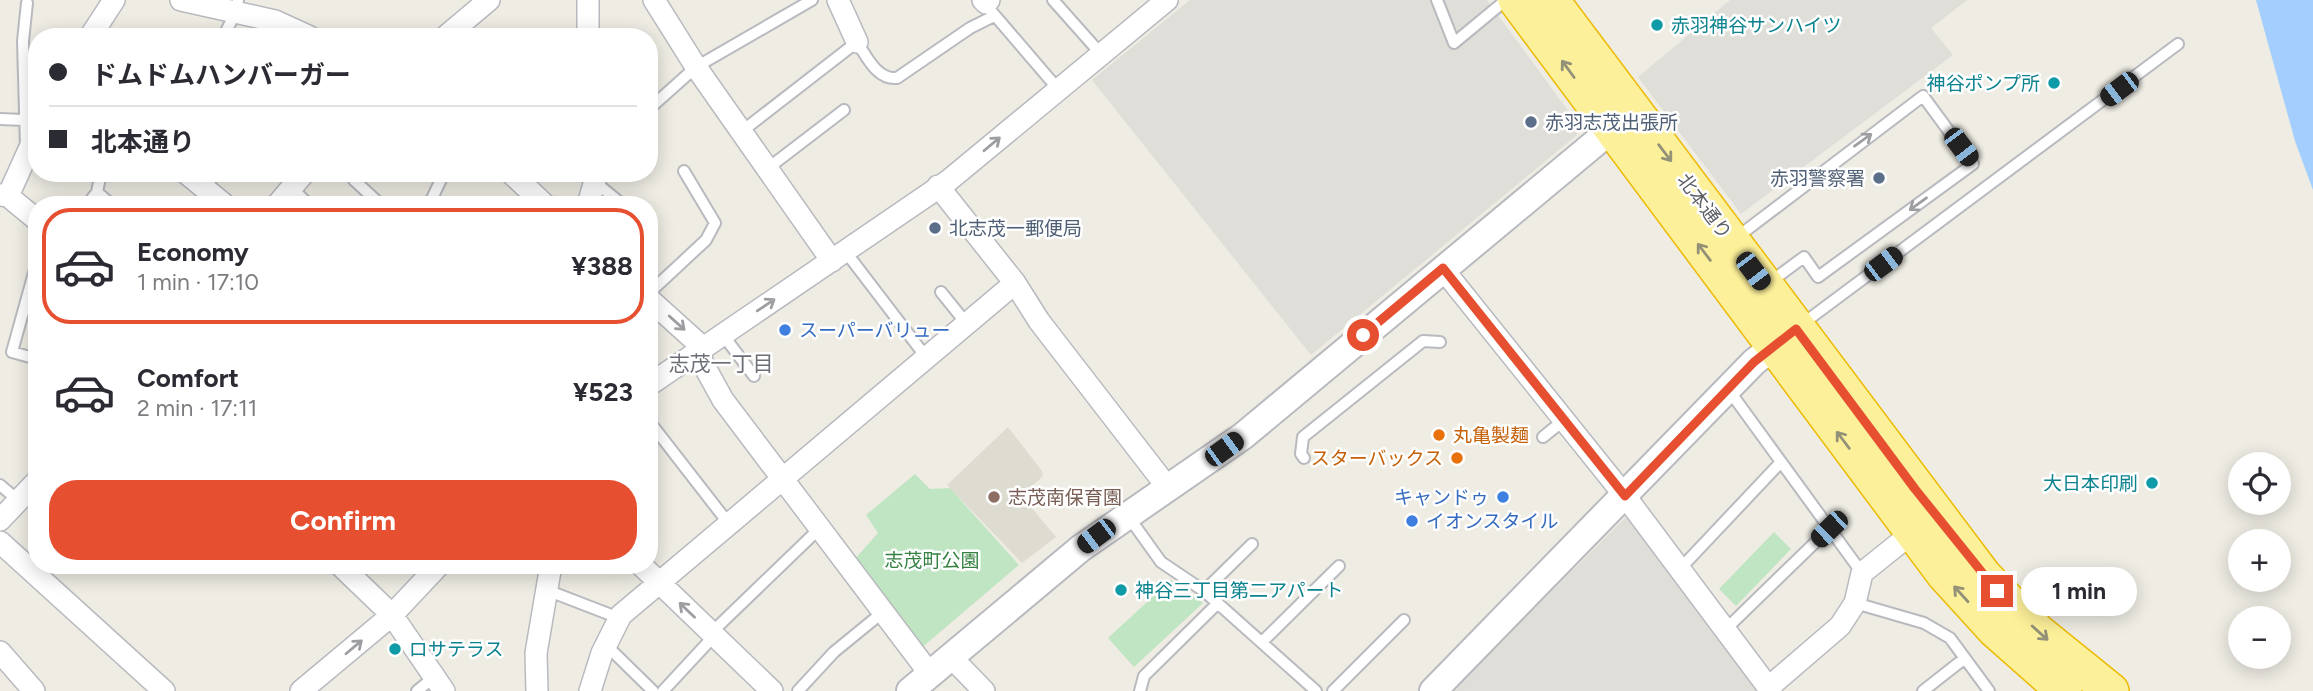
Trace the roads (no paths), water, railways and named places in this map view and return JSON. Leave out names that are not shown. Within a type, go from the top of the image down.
[{"type":"highway","name":"北本通り","points":[[1516,0],[1612,129],[1984,576],[2038,632],[2111,691]]},
{"type":"highway","name":"北本通り","points":[[1551,0],[1765,286],[1785,337],[1912,533],[1944,574],[1995,630],[2064,691]]},
{"type":"street","points":[[96,28],[114,0]]},
{"type":"street","points":[[181,0],[237,6],[288,28]]},
{"type":"street","points":[[456,28],[489,0]]},
{"type":"street","points":[[588,0],[589,28]]},
{"type":"street","points":[[654,0],[696,67],[767,169],[839,256]]},
{"type":"street","points":[[838,0],[857,42]]},
{"type":"street","points":[[658,379],[938,186],[1101,54],[1158,3]]},
{"type":"street","points":[[910,691],[1081,548],[1127,513],[1242,436],[1612,129]]},
{"type":"street","points":[[28,142],[26,152],[4,196],[28,213]]},
{"type":"street","points":[[285,196],[296,182]]},
{"type":"street","points":[[520,182],[535,196]]},
{"type":"street","points":[[938,186],[1015,283],[1039,321],[1168,488]]},
{"type":"street","points":[[1443,268],[1625,496],[1770,689],[1840,626],[1856,603],[1862,573],[1912,533]]},
{"type":"street","points":[[590,691],[606,645],[619,618],[1015,283]]},
{"type":"street","points":[[658,307],[695,339],[702,362],[723,400],[930,674]]},
{"type":"street","points":[[1433,691],[1728,389],[1785,337]]},
{"type":"street","points":[[0,520],[28,490]]},
{"type":"street","points":[[0,542],[28,567]]},
{"type":"street","points":[[35,574],[164,691]]},
{"type":"street","points":[[349,574],[392,615],[439,684]]},
{"type":"street","points":[[301,691],[392,615],[430,574]]},
{"type":"street","points":[[537,691],[536,653],[550,574]]},
{"type":"street","points":[[650,574],[713,634],[765,689]]},
{"type":"street","points":[[0,652],[33,691]]},
{"type":"street","points":[[951,657],[984,691]]},
{"type":"lane","points":[[658,101],[696,67],[812,0]]},
{"type":"lane","points":[[1053,0],[1101,54]]},
{"type":"lane","points":[[1437,0],[1454,43],[1506,0]]},
{"type":"lane","points":[[27,3],[23,40],[28,94]]},
{"type":"lane","points":[[741,132],[857,42],[876,70],[889,79],[897,78],[970,28],[988,5],[1058,89]]},
{"type":"lane","points":[[227,28],[237,6]]},
{"type":"lane","points":[[1785,337],[2178,44]]},
{"type":"lane","points":[[1731,241],[1923,96],[1973,163],[1818,277],[1804,257],[1765,286]]},
{"type":"lane","points":[[767,169],[844,110]]},
{"type":"lane","points":[[0,119],[28,125]]},
{"type":"lane","points":[[658,285],[706,240],[715,223],[684,170]]},
{"type":"lane","points":[[94,196],[99,182]]},
{"type":"lane","points":[[356,182],[371,196]]},
{"type":"lane","points":[[601,182],[614,196]]},
{"type":"lane","points":[[97,192],[102,196]]},
{"type":"lane","points":[[839,256],[926,357]]},
{"type":"lane","points":[[28,288],[6,351],[28,357]]},
{"type":"lane","points":[[941,292],[966,324]]},
{"type":"lane","points":[[723,335],[754,376]]},
{"type":"lane","points":[[1304,458],[1301,454],[1303,437],[1423,341],[1440,342]]},
{"type":"lane","points":[[1728,389],[1862,573]]},
{"type":"lane","points":[[1543,437],[1564,420]]},
{"type":"lane","points":[[658,433],[729,524]]},
{"type":"lane","points":[[1679,570],[1781,462]]},
{"type":"lane","points":[[0,485],[19,500]]},
{"type":"lane","points":[[1127,513],[1161,562],[1205,591],[1316,691]]},
{"type":"lane","points":[[663,691],[713,634],[821,527]]},
{"type":"lane","points":[[1725,630],[1829,529]]},
{"type":"lane","points":[[1205,591],[1252,544]]},
{"type":"lane","points":[[1262,642],[1339,566]]},
{"type":"lane","points":[[549,591],[619,618]]},
{"type":"lane","points":[[1140,691],[1144,676],[1218,603]]},
{"type":"lane","points":[[1856,603],[1924,624],[1950,638],[1989,691]]},
{"type":"lane","points":[[798,691],[834,652],[883,612]]},
{"type":"lane","points":[[1333,691],[1404,620]]},
{"type":"lane","points":[[606,645],[653,691]]},
{"type":"lane","points":[[1923,691],[1965,658]]},
{"type":"lane","points":[[417,691],[439,684]]},
{"type":"water","points":[[2256,0],[2313,0],[2313,190],[2295,141]]},
{"type":"place","name":"赤羽神谷サンハイツ","points":[[1657,25]]},
{"type":"place","name":"神谷ポンプ所","points":[[2054,83]]},
{"type":"place","name":"赤羽志茂出張所","points":[[1531,122]]},
{"type":"place","name":"赤羽警察署","points":[[1879,178]]},
{"type":"place","name":"北志茂一郵便局","points":[[935,228]]},
{"type":"place","name":"スーパーバリュー","points":[[785,330]]},
{"type":"place","name":"丸亀製麺","points":[[1439,435]]},
{"type":"place","name":"スターバックス","points":[[1457,458]]},
{"type":"place","name":"大日本印刷","points":[[2152,483]]},
{"type":"place","name":"志茂南保育園","points":[[994,497]]},
{"type":"place","name":"キャンドゥ","points":[[1503,497]]},
{"type":"place","name":"イオンスタイル","points":[[1412,521]]},
{"type":"place","name":"神谷三丁目第二アパート","points":[[1121,590]]},
{"type":"place","name":"ロサテラス","points":[[395,649]]},
{"type":"district","name":"志茂一丁目","points":[[721,364]]},
{"type":"park label","name":"志茂町公園","points":[[932,560]]}]
